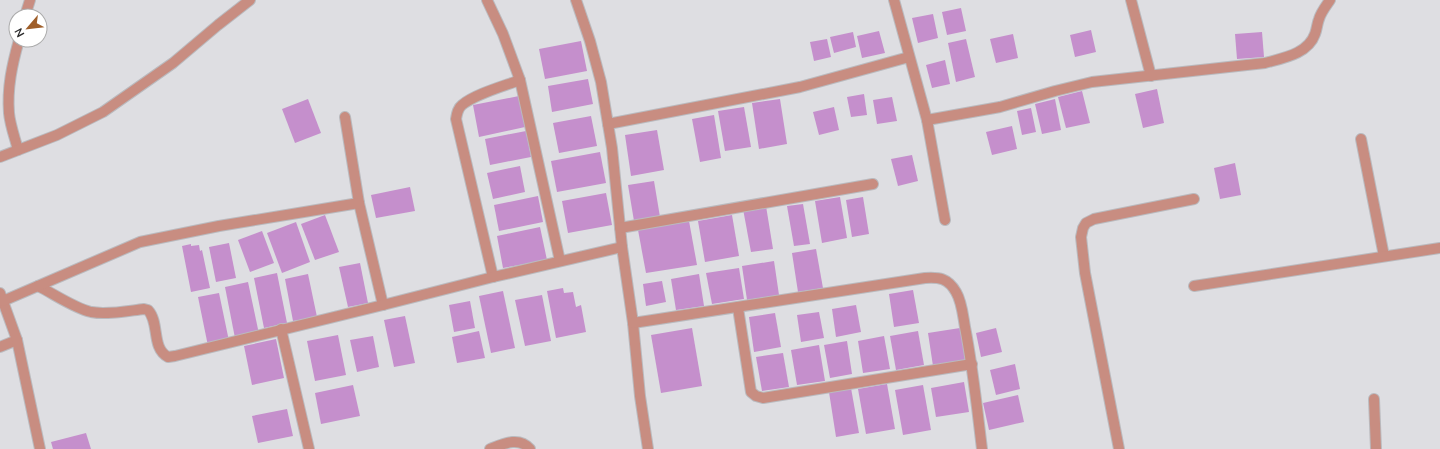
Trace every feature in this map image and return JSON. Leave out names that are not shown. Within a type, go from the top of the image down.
[{"type":"street","points":[[0,157],[57,135],[103,112],[174,64],[218,25],[250,0]]},
{"type":"street","points":[[487,0],[503,34],[520,80],[560,261]]},
{"type":"street","points":[[576,0],[590,41],[601,82],[612,148],[622,247],[633,323],[640,396],[648,449]]},
{"type":"street","points":[[894,0],[926,120],[945,220]]},
{"type":"street","points":[[1131,0],[1150,76]]},
{"type":"street","points":[[926,120],[1000,107],[1092,82],[1265,63],[1299,53],[1315,36],[1319,18],[1330,0]]},
{"type":"street","points":[[17,48],[8,89],[9,114],[18,150]]},
{"type":"street","points":[[608,124],[800,87],[909,57]]},
{"type":"street","points":[[493,276],[456,119],[457,111],[462,105],[471,99],[520,80]]},
{"type":"street","points":[[345,116],[358,203],[384,305]]},
{"type":"street","points":[[1361,139],[1384,256]]},
{"type":"street","points":[[620,228],[873,184]]},
{"type":"street","points":[[1119,449],[1085,273],[1082,237],[1083,228],[1086,222],[1094,219],[1194,199]]},
{"type":"street","points":[[40,449],[17,340],[2,297],[38,286],[140,242],[212,227],[358,203]]},
{"type":"street","points":[[38,286],[80,308],[91,312],[103,313],[144,309],[148,310],[152,318],[160,350],[168,357],[384,305],[493,276],[622,247]]},
{"type":"street","points":[[1194,286],[1440,248]]},
{"type":"street","points":[[633,323],[939,277],[948,282],[956,292],[960,305],[972,364],[982,449]]},
{"type":"street","points":[[738,308],[751,392],[756,396],[763,398],[972,364]]},
{"type":"street","points":[[281,329],[309,449]]},
{"type":"street","points":[[0,347],[17,340]]},
{"type":"street","points":[[1374,399],[1376,449]]},
{"type":"street","points":[[490,449],[505,443],[516,442],[525,444],[530,449]]},
{"type":"building","points":[[961,8],[966,31],[947,35],[942,12]]},
{"type":"building","points":[[933,14],[938,38],[918,43],[912,18]]},
{"type":"building","points":[[1091,30],[1096,52],[1075,57],[1070,35]]},
{"type":"building","points":[[879,31],[885,53],[862,58],[857,36]]},
{"type":"building","points":[[853,32],[856,47],[834,53],[830,37]]},
{"type":"building","points":[[1262,32],[1264,57],[1237,59],[1235,34]]},
{"type":"building","points":[[1013,34],[1018,58],[996,63],[990,39]]},
{"type":"building","points":[[827,39],[831,57],[814,61],[810,42]]},
{"type":"building","points":[[966,39],[975,77],[956,82],[948,43]]},
{"type":"building","points":[[581,41],[587,71],[545,79],[539,49]]},
{"type":"building","points":[[945,60],[950,84],[932,88],[926,65]]},
{"type":"building","points":[[588,79],[593,104],[552,112],[548,86]]},
{"type":"building","points":[[1157,89],[1164,123],[1143,128],[1135,94]]},
{"type":"building","points":[[1082,91],[1090,123],[1066,128],[1058,97]]},
{"type":"building","points":[[864,94],[867,115],[851,117],[847,97]]},
{"type":"building","points":[[519,96],[525,127],[479,137],[473,105]]},
{"type":"building","points":[[892,97],[897,121],[877,124],[873,100]]},
{"type":"building","points":[[308,99],[321,133],[295,143],[282,109]]},
{"type":"building","points":[[780,99],[787,144],[759,149],[752,103]]},
{"type":"building","points":[[1055,99],[1061,130],[1042,134],[1035,104]]},
{"type":"building","points":[[744,107],[751,147],[725,151],[718,111]]},
{"type":"building","points":[[834,107],[839,130],[819,135],[813,112]]},
{"type":"building","points":[[1031,108],[1036,132],[1022,135],[1017,111]]},
{"type":"building","points":[[714,115],[721,158],[700,162],[692,119]]},
{"type":"building","points":[[591,116],[597,146],[559,153],[553,123]]},
{"type":"building","points":[[1012,126],[1017,149],[992,155],[986,132]]},
{"type":"building","points":[[657,130],[664,170],[631,176],[625,135]]},
{"type":"building","points":[[526,131],[531,157],[490,165],[485,139]]},
{"type":"building","points":[[600,152],[606,183],[557,192],[551,161]]},
{"type":"building","points":[[912,155],[918,181],[898,186],[891,159]]},
{"type":"building","points":[[1235,163],[1241,195],[1220,199],[1214,168]]},
{"type":"building","points":[[520,166],[525,192],[493,199],[487,173]]},
{"type":"building","points":[[654,181],[660,217],[634,221],[628,185]]},
{"type":"building","points":[[410,187],[415,211],[376,218],[371,195]]},
{"type":"building","points":[[606,193],[612,225],[568,233],[562,201]]},
{"type":"building","points":[[538,196],[543,222],[499,231],[494,205]]},
{"type":"building","points":[[840,197],[847,238],[822,243],[815,201]]},
{"type":"building","points":[[863,197],[869,234],[852,237],[846,200]]},
{"type":"building","points":[[803,204],[810,244],[794,246],[787,206]]},
{"type":"building","points":[[766,206],[773,249],[751,252],[743,209]]},
{"type":"building","points":[[325,215],[339,252],[315,260],[301,224]]},
{"type":"building","points":[[732,215],[739,256],[705,262],[698,221]]},
{"type":"building","points":[[689,221],[697,265],[646,273],[638,230]]},
{"type":"building","points":[[296,222],[310,262],[282,273],[267,233]]},
{"type":"building","points":[[540,227],[547,260],[503,268],[497,236]]},
{"type":"building","points":[[262,231],[274,263],[250,272],[238,240]]},
{"type":"building","points":[[229,243],[236,278],[216,282],[209,247]]},
{"type":"building","points":[[191,244],[191,246],[199,245],[200,251],[202,250],[210,288],[191,292],[182,246]]},
{"type":"building","points":[[816,249],[823,288],[798,292],[792,253]]},
{"type":"building","points":[[774,261],[779,295],[747,300],[742,266]]},
{"type":"building","points":[[360,263],[368,303],[348,307],[339,267]]},
{"type":"building","points":[[739,268],[744,299],[712,304],[706,273]]},
{"type":"building","points":[[277,273],[287,323],[264,328],[254,278]]},
{"type":"building","points":[[308,274],[317,317],[293,321],[285,279]]},
{"type":"building","points":[[699,274],[704,306],[676,310],[671,279]]},
{"type":"building","points":[[662,281],[666,302],[646,306],[643,284]]},
{"type":"building","points":[[248,282],[259,334],[235,338],[225,287]]},
{"type":"building","points":[[563,288],[564,293],[573,292],[576,307],[581,305],[586,332],[556,338],[547,291]]},
{"type":"building","points":[[913,290],[919,323],[894,327],[889,294]]},
{"type":"building","points":[[503,291],[515,348],[491,353],[479,296]]},
{"type":"building","points":[[219,293],[229,341],[208,346],[198,297]]},
{"type":"building","points":[[542,295],[551,341],[525,346],[515,300]]},
{"type":"building","points":[[470,301],[475,328],[454,332],[449,305]]},
{"type":"building","points":[[856,305],[861,332],[836,337],[832,309]]},
{"type":"building","points":[[819,312],[824,338],[801,342],[797,315]]},
{"type":"building","points":[[775,313],[781,347],[754,352],[749,317]]},
{"type":"building","points":[[405,316],[415,363],[394,367],[384,320]]},
{"type":"building","points":[[692,328],[702,386],[661,393],[651,335]]},
{"type":"building","points":[[960,328],[966,360],[933,366],[928,333]]},
{"type":"building","points":[[996,328],[1002,352],[981,357],[976,333]]},
{"type":"building","points":[[479,331],[485,358],[457,363],[452,337]]},
{"type":"building","points":[[918,331],[924,365],[896,370],[890,336]]},
{"type":"building","points":[[338,335],[346,375],[315,381],[307,341]]},
{"type":"building","points":[[373,336],[379,367],[357,372],[350,340]]},
{"type":"building","points":[[884,336],[890,369],[863,373],[858,341]]},
{"type":"building","points":[[276,339],[284,378],[252,385],[244,346]]},
{"type":"building","points":[[847,341],[852,374],[830,378],[824,345]]},
{"type":"building","points":[[819,345],[825,381],[797,385],[791,350]]},
{"type":"building","points":[[783,353],[789,387],[762,391],[756,357]]},
{"type":"building","points":[[1015,364],[1020,389],[996,395],[990,370]]},
{"type":"building","points":[[964,382],[969,412],[936,417],[931,388]]},
{"type":"building","points":[[887,384],[895,429],[866,434],[858,389]]},
{"type":"building","points":[[353,385],[360,416],[321,424],[315,393]]},
{"type":"building","points":[[923,385],[931,430],[903,435],[895,390]]},
{"type":"building","points":[[851,388],[859,433],[836,437],[829,392]]},
{"type":"building","points":[[1018,395],[1024,422],[989,430],[983,403]]},
{"type":"building","points":[[287,409],[293,436],[258,443],[252,416]]},
{"type":"building","points":[[86,433],[91,449],[53,449],[51,442]]}]
